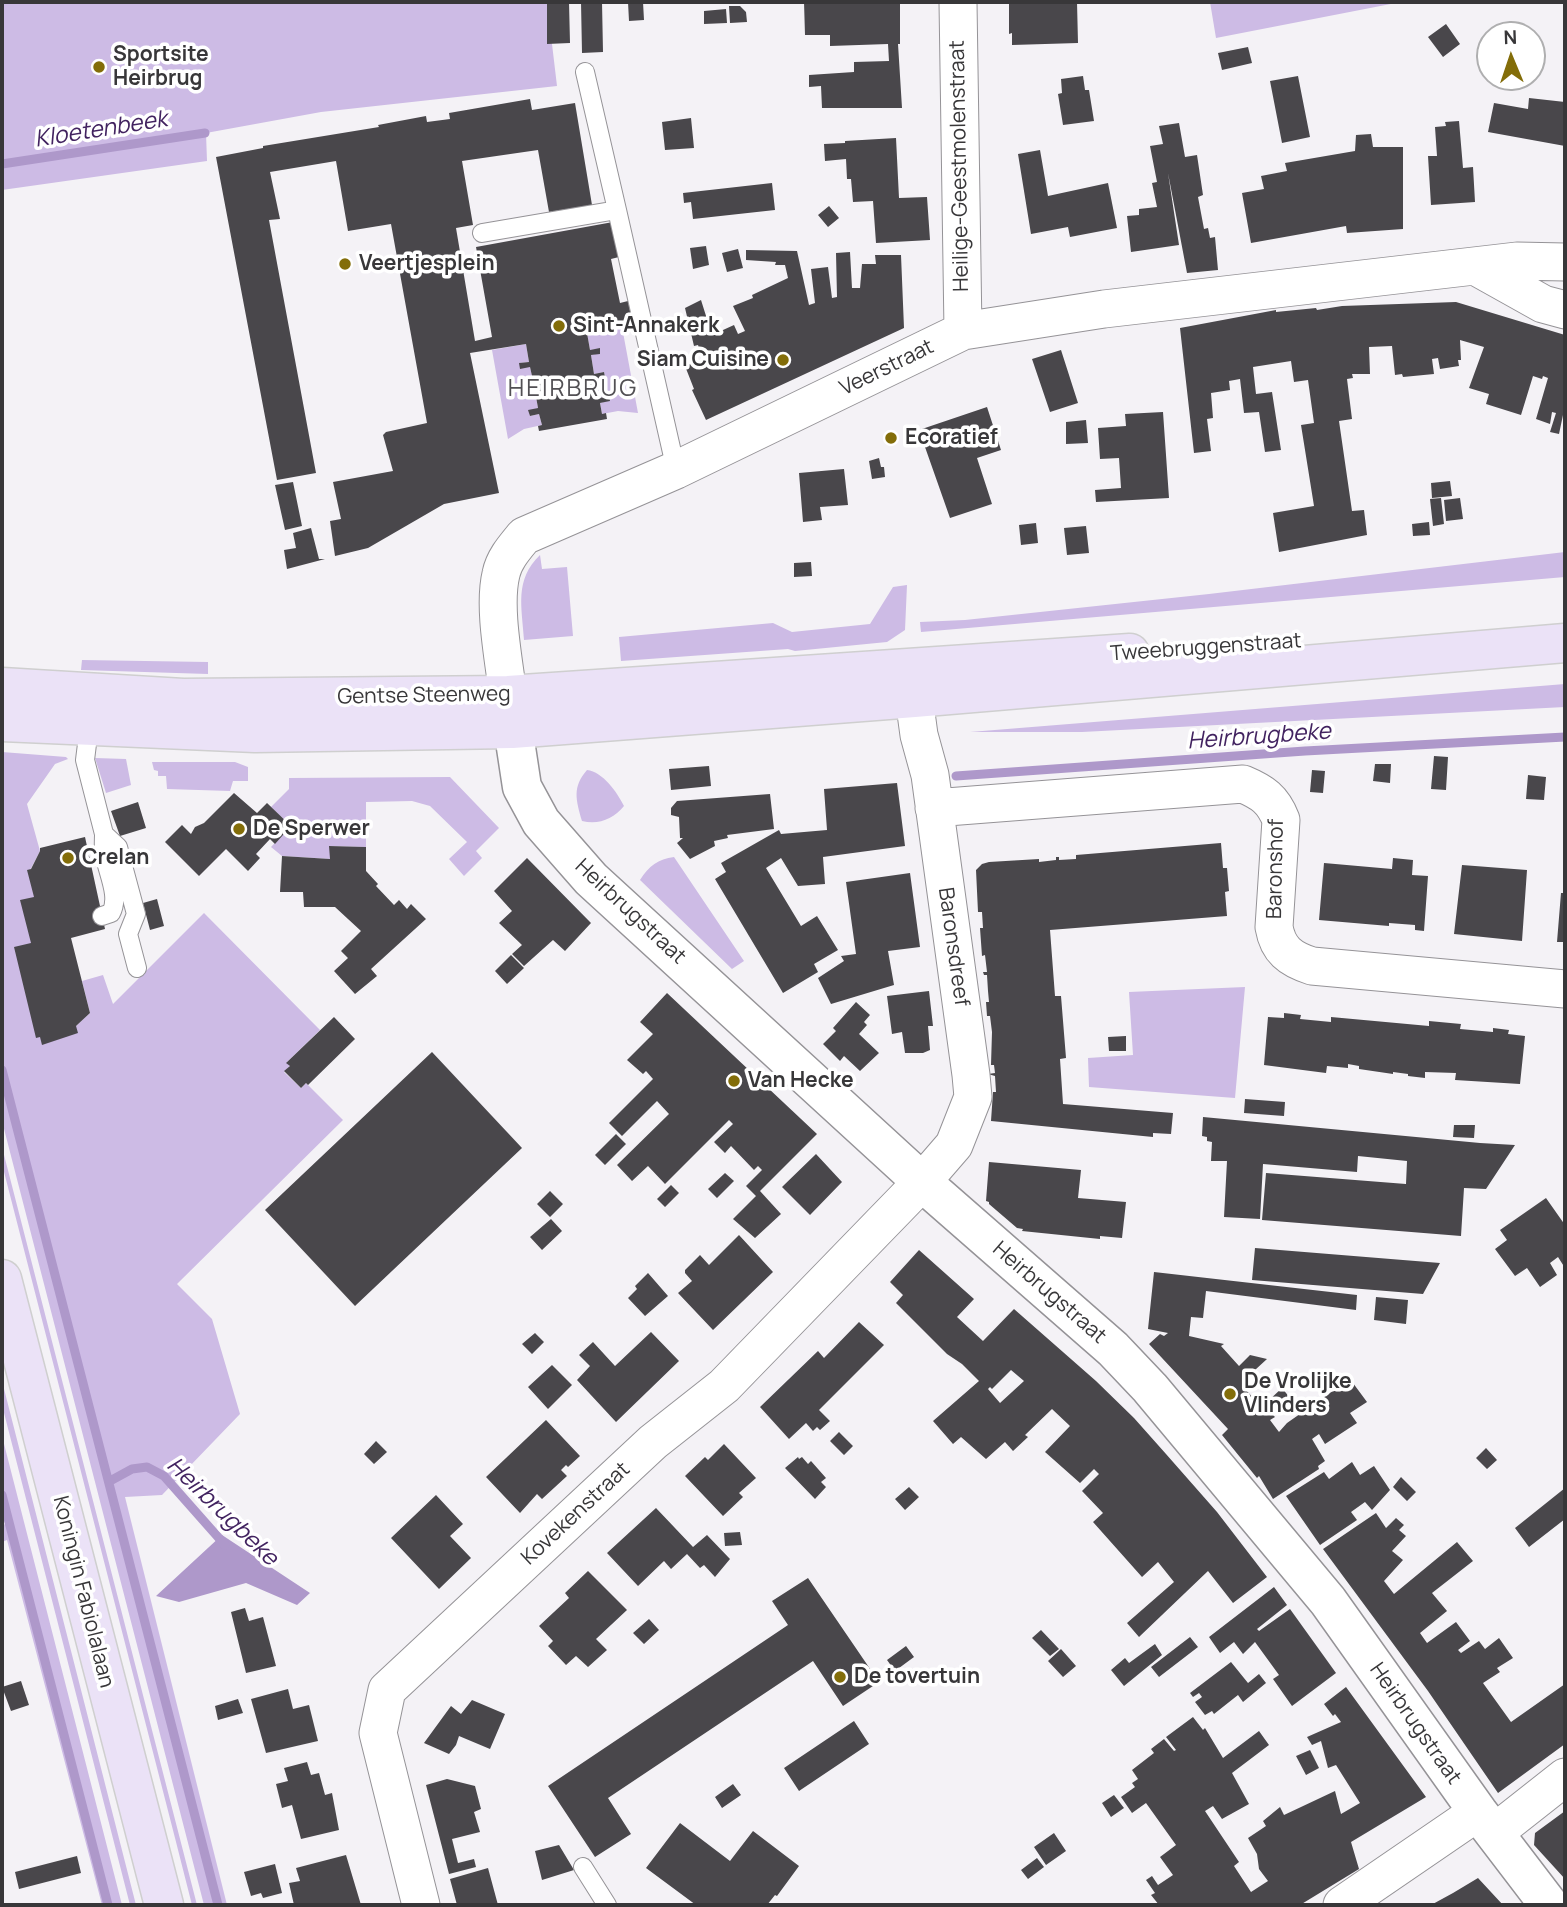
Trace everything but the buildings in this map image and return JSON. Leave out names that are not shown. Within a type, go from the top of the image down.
[{"type":"main road","name":"Tweebruggenstraat","points":[[846,674],[1565,621]]},
{"type":"main road","name":"Tweebruggenstraat","points":[[914,698],[1565,643]]},
{"type":"main road","name":"Gentse Steenweg","points":[[89,728],[255,733],[370,732],[510,712],[846,674]]},
{"type":"main road","name":"Gentse Steenweg","points":[[2,687],[510,712],[914,698]]},
{"type":"main road","points":[[2,722],[89,728]]},
{"type":"main road","name":"Koningin Fabiolalaan","points":[[2,1279],[163,1905]]},
{"type":"street","name":"Heilige-Geestmolenstraat","points":[[958,2],[963,331]]},
{"type":"street","name":"Veerstraat","points":[[510,712],[501,636],[500,582],[509,556],[524,536],[676,470],[963,331],[1104,309],[1517,261],[1565,262]]},
{"type":"street","points":[[1475,266],[1544,304],[1565,310]]},
{"type":"street","name":"Baronsdreef","points":[[914,698],[934,808],[973,1097],[954,1145],[922,1182]]},
{"type":"street","name":"Heirbrugstraat","points":[[510,712],[522,787],[541,822],[590,879],[922,1182],[1113,1349],[1150,1388],[1328,1601],[1486,1822],[1549,1905]]},
{"type":"street","name":"Baronshof","points":[[934,808],[1243,784],[1265,794],[1277,809],[1281,820],[1274,927],[1276,939],[1289,956],[1312,965],[1565,989]]},
{"type":"street","name":"Kovekenstraat","points":[[421,1905],[378,1733],[387,1690],[653,1442],[724,1386],[922,1182]]},
{"type":"street","points":[[1342,1905],[1565,1777]]},
{"type":"lane","points":[[584,72],[676,470]]},
{"type":"lane","points":[[482,233],[617,210]]},
{"type":"lane","points":[[89,728],[85,760],[104,834],[104,854],[114,892],[115,907],[111,913],[102,916]]},
{"type":"lane","points":[[104,834],[118,847],[136,914],[128,934],[137,968]]},
{"type":"lane","points":[[583,1867],[607,1905]]},
{"type":"shaded area","points":[[2,2],[547,2],[557,86],[321,112],[206,133],[207,161],[2,190]]},
{"type":"shaded area","points":[[1210,2],[1401,2],[1216,38]]},
{"type":"shaded area","points":[[622,327],[638,413],[618,411],[602,414],[600,403],[610,400],[608,396],[599,398],[596,379],[605,377],[604,372],[594,374],[591,355],[600,353],[600,349],[590,350],[587,333]]},
{"type":"shaded area","points":[[526,344],[529,362],[520,363],[530,367],[534,385],[524,387],[525,391],[535,391],[538,408],[529,411],[530,416],[539,414],[542,425],[524,429],[508,439],[492,350]]},
{"type":"shaded area","points":[[1565,552],[1565,577],[921,632],[920,622],[965,620],[1209,594]]},
{"type":"shaded area","points":[[540,555],[542,569],[567,567],[573,636],[524,640],[521,605],[523,584],[526,574]]},
{"type":"shaded area","points":[[907,585],[905,630],[887,642],[795,651],[788,649],[621,661],[619,637],[773,623],[792,632],[870,624],[893,587]]},
{"type":"shaded area","points":[[82,660],[208,662],[208,674],[81,670]]},
{"type":"shaded area","points":[[1565,684],[1565,707],[1082,732],[970,732]]},
{"type":"shaded area","points":[[2,752],[68,759],[55,764],[27,804],[40,851],[29,872],[76,1026],[90,1013],[82,981],[103,975],[113,1004],[204,913],[320,1030],[287,1062],[290,1066],[284,1072],[301,1088],[306,1083],[343,1120],[177,1284],[212,1319],[240,1414],[162,1495],[125,1497],[227,1905],[204,1905],[2,1121]]},
{"type":"shaded area","points":[[95,758],[126,759],[131,785],[106,793]]},
{"type":"shaded area","points":[[152,762],[235,762],[248,767],[248,781],[233,781],[230,791],[167,789],[166,776],[158,776]]},
{"type":"shaded area","points":[[587,770],[599,774],[624,806],[605,820],[582,821],[577,788]]},
{"type":"shaded area","points":[[450,777],[499,828],[476,851],[482,858],[464,876],[449,859],[467,842],[430,806],[412,801],[366,802],[366,847],[330,846],[330,859],[282,856],[271,847],[291,826],[271,807],[289,789],[289,778]]},
{"type":"shaded area","points":[[674,857],[744,961],[732,969],[640,880],[654,864]]},
{"type":"shaded area","points":[[1245,987],[1235,1098],[1089,1087],[1088,1058],[1133,1055],[1129,992]]},
{"type":"shaded area","points":[[2,1147],[197,1905],[192,1905],[2,1164]]},
{"type":"shaded area","points":[[2,1381],[136,1905],[130,1905],[2,1405]]},
{"type":"shaded area","points":[[2,1436],[122,1905],[102,1905],[7,1540],[2,1542],[2,1526],[5,1524],[2,1509]]},
{"type":"shaded area","points":[[222,1535],[310,1593],[297,1605],[246,1583],[179,1602],[156,1596]]},
{"type":"waterway","name":"Kloetenbeek","points":[[2,164],[205,133]]},
{"type":"waterway","name":"Heirbrugbeke","points":[[956,776],[1305,751],[1565,737]]},
{"type":"waterway","points":[[2,1070],[218,1905]]},
{"type":"waterway","name":"Heirbrugbeke","points":[[110,1481],[132,1469],[147,1467],[164,1476],[225,1545]]},
{"type":"waterway","points":[[2,1495],[108,1905]]},
{"type":"place","name":"Sportsite Heirbrug","points":[[99,67]]},
{"type":"place","name":"Veertjesplein","points":[[345,264]]},
{"type":"place","name":"Sint-Annakerk","points":[[559,326]]},
{"type":"place","name":"Siam Cuisine","points":[[783,360]]},
{"type":"place","name":"Ecoratief","points":[[891,438]]},
{"type":"place","name":"De Sperwer","points":[[239,829]]},
{"type":"place","name":"Crelan","points":[[68,858]]},
{"type":"place","name":"Van Hecke","points":[[734,1081]]},
{"type":"place","name":"De Vrolijke Vlinders","points":[[1230,1394]]},
{"type":"place","name":"De tovertuin","points":[[840,1677]]},
{"type":"district","name":"HEIRBRUG","points":[[573,389]]}]
